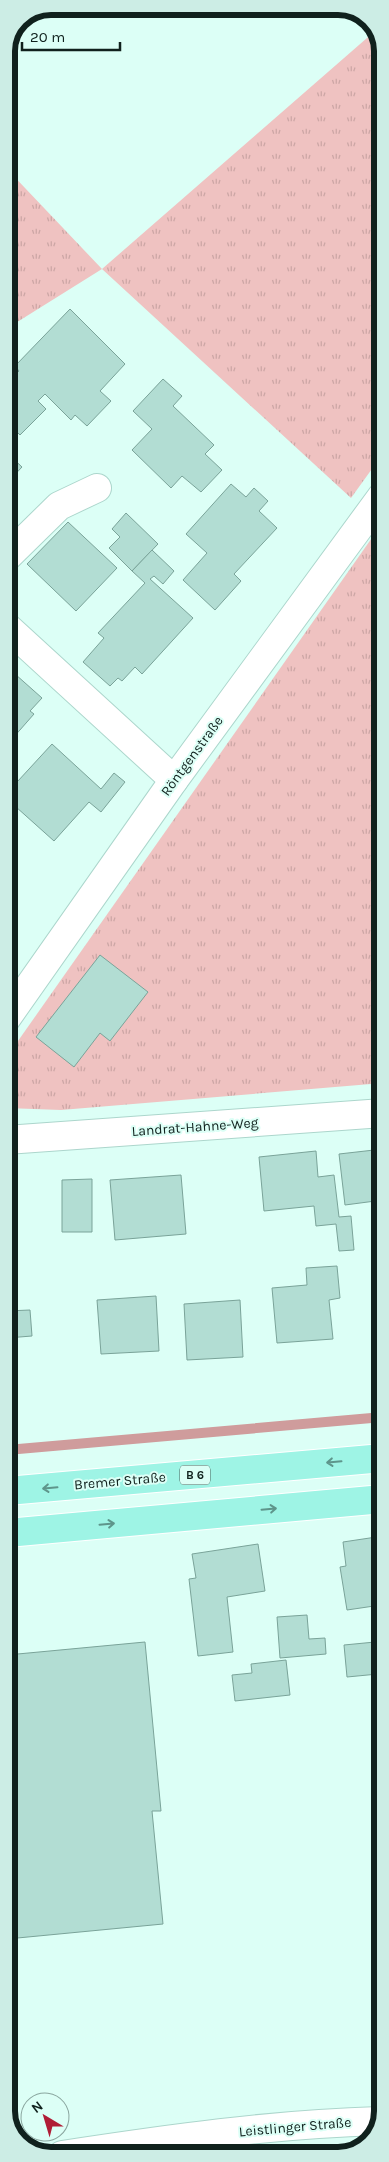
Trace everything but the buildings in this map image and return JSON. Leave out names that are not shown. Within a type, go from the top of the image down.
[{"type":"main road","name":"Bremer Straße","points":[[15,1491],[374,1459]]},
{"type":"main road","points":[[15,1532],[374,1500]]},
{"type":"street","points":[[15,549],[59,506],[97,488]]},
{"type":"street","name":"Röntgenstraße","points":[[15,1006],[174,780],[374,507]]},
{"type":"street","points":[[15,634],[174,780]]},
{"type":"street","name":"Landrat-Hahne-Weg","points":[[15,1139],[374,1114]]},
{"type":"street","name":"Leistlinger Straße","points":[[113,2147],[164,2139],[338,2122],[372,2121]]},
{"type":"green space","points":[[370,35],[374,46],[374,466],[351,498],[102,269]]},
{"type":"green space","points":[[15,177],[102,269],[15,323]]},
{"type":"green space","points":[[374,535],[374,1084],[61,1110],[15,1108],[15,1045]]},
{"type":"waterway","points":[[15,1449],[374,1418]]}]
